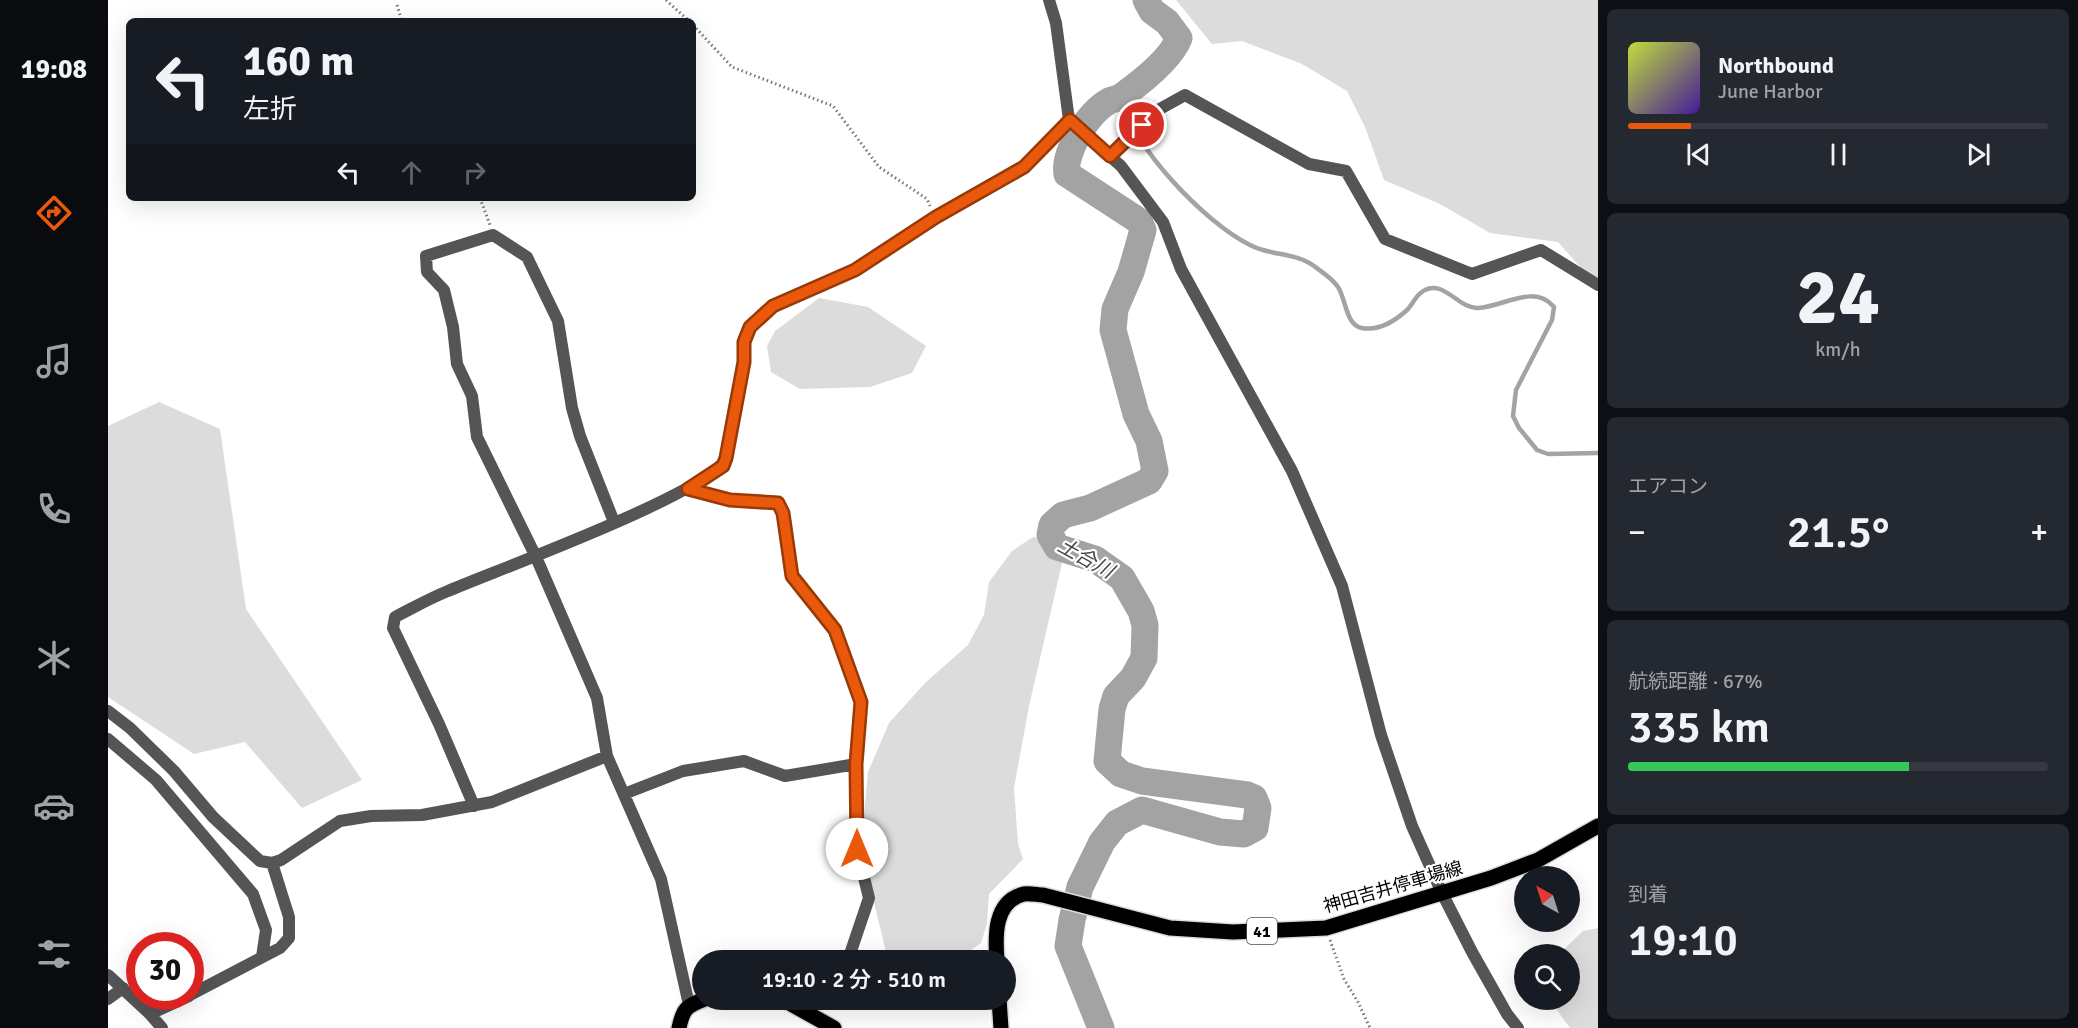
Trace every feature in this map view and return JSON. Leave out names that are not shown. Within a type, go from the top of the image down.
[{"type":"main road","name":"神田吉井停車場線","points":[[996,950],[996,929],[1002,909],[1024,894],[1044,895],[1170,928],[1233,932],[1326,928],[1442,893],[1538,860],[1598,826]]},
{"type":"main road","points":[[679,1028],[682,1016],[692,1004]]},
{"type":"main road","points":[[802,1010],[834,1028]]},
{"type":"main road","points":[[1000,1010],[1001,1028]]},
{"type":"street","points":[[1049,0],[1056,23],[1070,120],[1121,166],[1163,222],[1181,269],[1292,471],[1342,586],[1381,735],[1412,826],[1472,952],[1507,1014],[1518,1028]]},
{"type":"street","points":[[1110,156],[1158,110],[1185,95],[1309,164],[1346,171],[1385,238],[1472,274],[1541,250],[1598,285]]},
{"type":"street","points":[[474,806],[439,724],[393,628],[395,616],[447,591],[536,557],[688,489],[723,466],[744,362],[744,342],[750,327],[773,306],[855,270],[936,217],[1024,167],[1070,120]]},
{"type":"street","points":[[614,522],[580,436],[572,408],[558,321],[527,257],[494,235],[426,256],[427,272],[444,290],[453,327],[457,364],[472,396],[477,437],[536,557],[597,698],[608,756],[661,879],[689,1005]]},
{"type":"street","points":[[688,489],[730,500],[778,503],[783,513],[792,576],[835,630],[861,702],[856,764],[857,849],[869,898],[851,950]]},
{"type":"street","points":[[108,711],[130,728],[174,771],[213,817],[260,861],[272,863],[340,821],[371,816],[422,815],[492,802],[608,756]]},
{"type":"street","points":[[108,739],[156,780],[253,894],[266,930],[261,957]]},
{"type":"street","points":[[624,794],[683,771],[744,761],[785,776],[856,764]]},
{"type":"street","points":[[204,988],[280,948],[289,938],[289,916],[272,863]]},
{"type":"street","points":[[108,975],[162,1028]]},
{"type":"street","points":[[108,999],[123,988]]},
{"type":"street","points":[[150,1014],[159,1010]]},
{"type":"path","points":[[666,0],[686,18]]},
{"type":"path","points":[[397,5],[401,18]]},
{"type":"path","points":[[696,28],[732,67],[833,106],[879,166],[927,200],[936,217]]},
{"type":"path","points":[[481,201],[494,235]]},
{"type":"path","points":[[1326,928],[1344,979],[1370,1028]]},
{"type":"shaded area","points":[[1176,0],[1598,0],[1598,287],[1558,242],[1490,233],[1440,204],[1384,180],[1365,127],[1347,91],[1302,64],[1242,41],[1212,44]]},
{"type":"shaded area","points":[[819,298],[868,307],[926,346],[912,373],[870,387],[800,389],[771,372],[767,346],[775,331]]},
{"type":"shaded area","points":[[159,402],[220,429],[246,609],[362,780],[302,808],[245,742],[194,754],[108,697],[108,426]]},
{"type":"shaded area","points":[[1033,537],[1056,540],[1062,563],[1029,706],[1014,788],[1018,844],[1023,859],[989,894],[987,924],[981,943],[971,950],[886,950],[870,886],[863,824],[868,772],[889,723],[925,683],[968,645],[984,615],[989,582],[1012,551]]},
{"type":"shaded area","points":[[1598,928],[1598,1028],[1570,1028],[1557,1010],[1580,1010],[1580,944],[1569,944],[1583,931]]},
{"type":"waterway","name":"土合川","points":[[1101,1028],[1068,946],[1080,887],[1102,842],[1117,823],[1142,810],[1220,832],[1244,834],[1255,828],[1258,808],[1254,798],[1247,795],[1142,781],[1121,774],[1107,761],[1112,709],[1116,696],[1133,678],[1144,658],[1145,625],[1141,611],[1122,578],[1095,559],[1057,547],[1050,535],[1052,525],[1063,515],[1090,508],[1149,481],[1155,471],[1149,441],[1136,414],[1113,330],[1115,309],[1131,272],[1143,230],[1139,221],[1067,174],[1073,144],[1093,114],[1109,101],[1122,96],[1154,70],[1169,54],[1179,38],[1167,22],[1152,11],[1146,0]]},
{"type":"waterway","points":[[1120,97],[1127,117],[1139,138],[1155,160],[1192,201],[1212,219],[1250,245],[1299,258],[1324,273],[1338,287],[1349,317],[1357,326],[1368,329],[1386,324],[1407,310],[1422,292],[1432,288],[1439,289],[1464,304],[1478,308],[1518,298],[1537,297],[1546,300],[1554,307],[1552,320],[1516,390],[1513,416],[1519,428],[1537,450],[1548,454],[1598,453]]},
{"type":"route","points":[[857,849],[856,764],[861,702],[835,630],[792,576],[783,513],[778,503],[730,500],[688,489],[723,466],[744,362],[744,342],[750,327],[773,306],[855,270],[936,217],[1024,167],[1070,120],[1110,156],[1142,125]]}]
